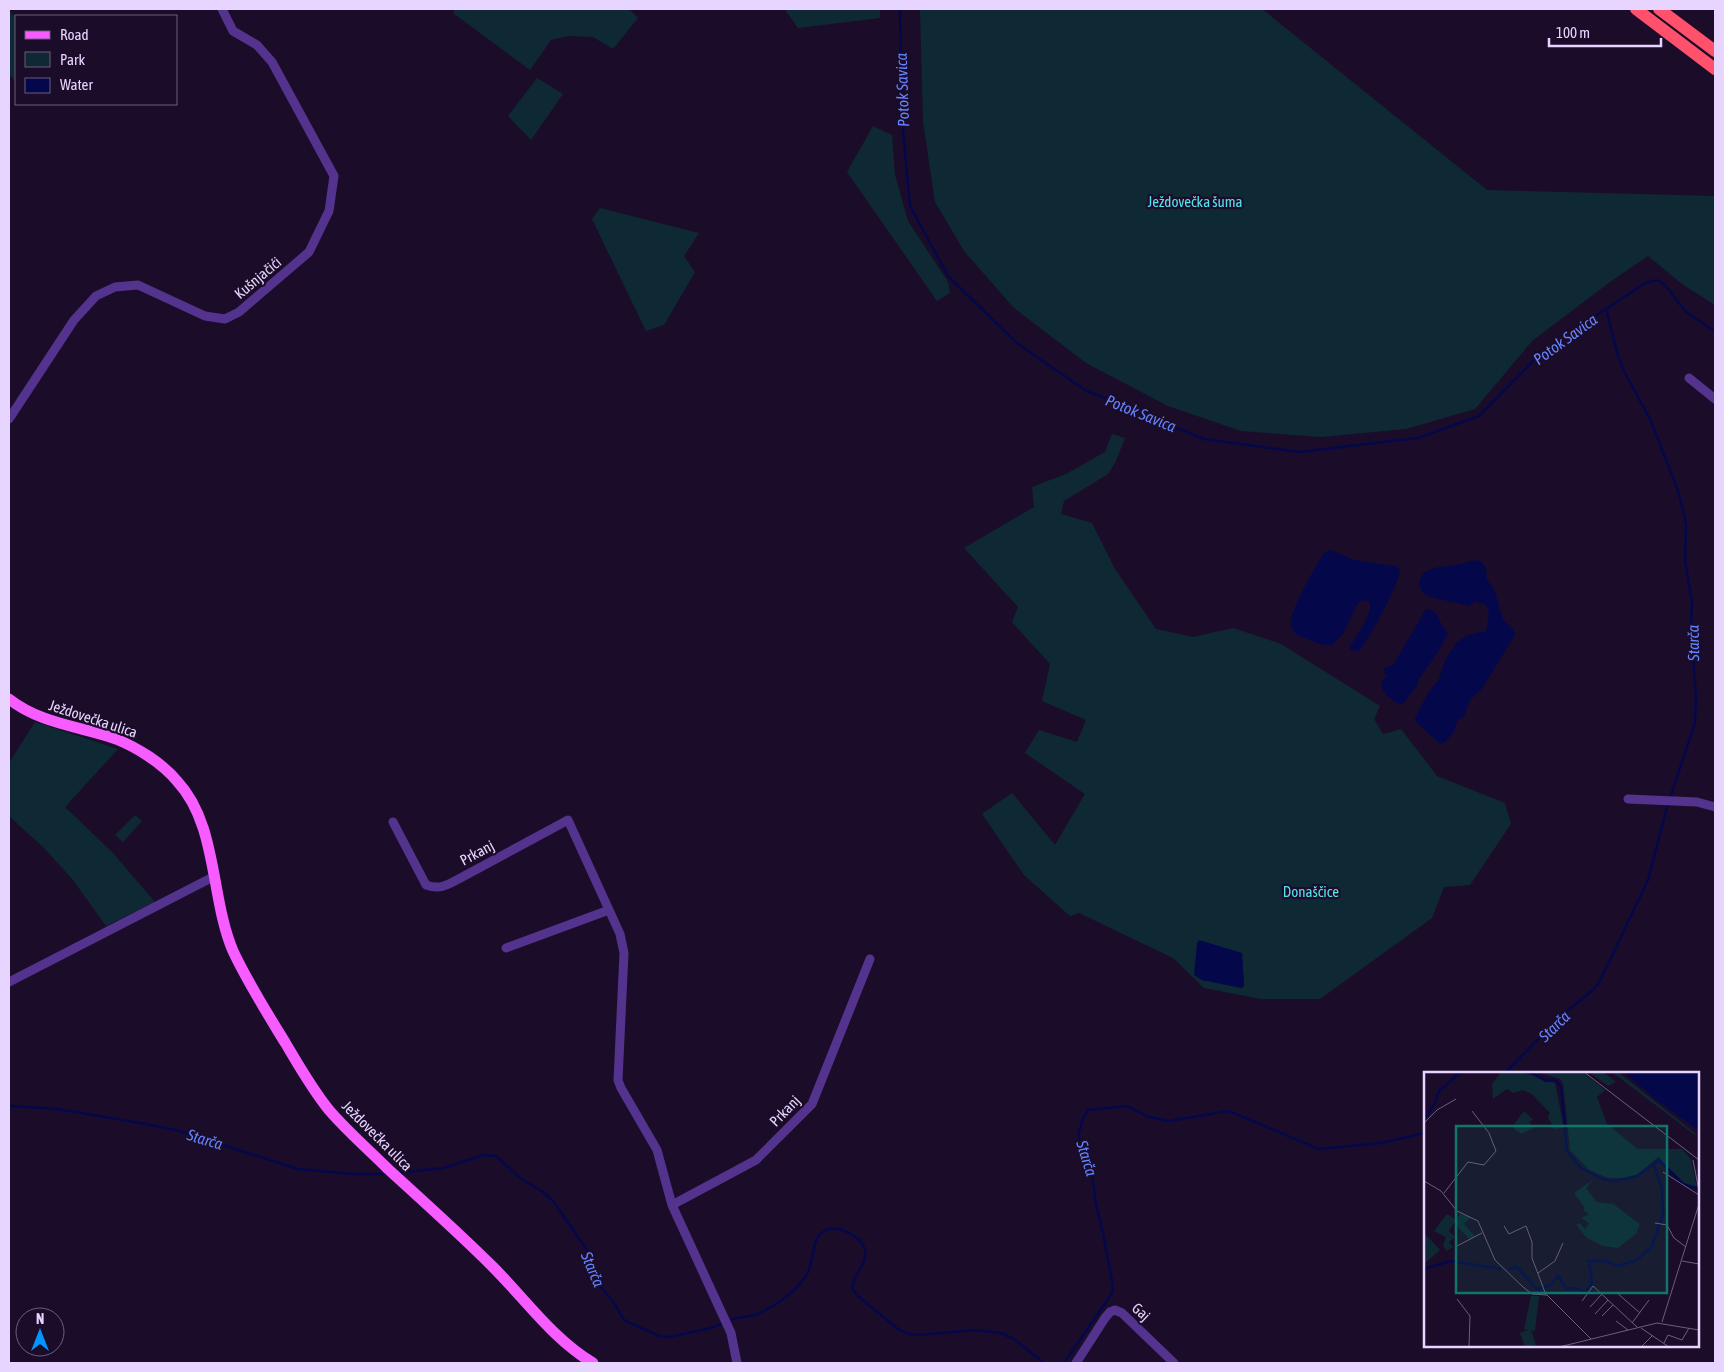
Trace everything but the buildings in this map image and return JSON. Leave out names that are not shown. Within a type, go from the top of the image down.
[{"type":"highway","points":[[1636,9],[1715,69]]},
{"type":"highway","points":[[1659,9],[1715,51]]},
{"type":"main road","name":"Ježdovečka ulica","points":[[9,699],[24,710],[39,717],[104,735],[130,745],[140,750],[178,781],[197,812],[206,838],[213,877],[228,936],[237,959],[258,999],[319,1096],[347,1129],[493,1267],[544,1323],[574,1350],[593,1363]]},
{"type":"street","name":"Kušnjačići","points":[[9,419],[74,320],[96,296],[115,287],[138,285],[205,316],[225,319],[239,312],[310,252],[329,211],[334,176],[272,62],[257,45],[233,32],[222,9]]},
{"type":"street","points":[[1689,378],[1715,399]]},
{"type":"street","points":[[1628,800],[1697,802],[1715,807]]},
{"type":"street","name":"Prkanj","points":[[393,822],[426,885],[440,888],[568,820],[620,934],[624,953],[618,1080],[657,1150],[672,1205],[729,1329],[737,1363]]},
{"type":"street","points":[[9,982],[213,877]]},
{"type":"street","points":[[506,948],[609,910]]},
{"type":"street","name":"Prkanj","points":[[672,1205],[756,1160],[812,1104],[870,959]]},
{"type":"street","name":"Gaj","points":[[1076,1363],[1105,1318],[1110,1312],[1115,1310],[1122,1313],[1174,1363]]},
{"type":"green space","points":[[455,9],[629,9],[638,18],[613,49],[593,37],[569,36],[551,40],[530,70],[453,13]]},
{"type":"green space","points":[[787,9],[880,9],[880,18],[798,28],[786,11]]},
{"type":"green space","name":"Ježdovečka šuma","points":[[920,9],[1262,9],[1487,190],[1715,196],[1715,305],[1682,284],[1648,256],[1532,341],[1475,409],[1406,429],[1321,437],[1241,431],[1168,406],[1086,363],[1014,308],[964,251],[935,202],[923,122]]},
{"type":"green space","points":[[9,11],[15,16],[15,80],[9,75]]},
{"type":"green space","points":[[537,78],[563,94],[531,140],[508,116]]},
{"type":"green space","points":[[873,126],[892,135],[895,175],[908,221],[948,282],[950,293],[937,301],[847,172]]},
{"type":"green space","points":[[600,208],[699,233],[684,256],[695,272],[664,325],[646,331],[592,219]]},
{"type":"green space","name":"Donaščice","points":[[1112,434],[1125,438],[1116,461],[1108,474],[1064,501],[1061,514],[1092,523],[1115,569],[1156,629],[1193,637],[1233,628],[1281,644],[1380,706],[1374,719],[1383,734],[1401,729],[1437,776],[1505,803],[1511,824],[1470,885],[1444,887],[1432,918],[1320,999],[1261,999],[1204,988],[1173,958],[1079,913],[1070,916],[1024,875],[982,814],[1012,793],[1055,845],[1085,794],[1025,753],[1039,730],[1077,742],[1086,720],[1042,701],[1050,664],[1012,622],[1018,607],[964,548],[1034,507],[1032,487],[1066,474],[1105,452]],"holes":[[[1242,953],[1244,986],[1242,988],[1202,980],[1197,977]]]},
{"type":"green space","points":[[35,722],[118,749],[65,807],[113,853],[155,902],[106,926],[73,880],[45,849],[9,816],[9,763]]},
{"type":"green space","points":[[135,815],[142,821],[123,842],[115,835]]},
{"type":"water","points":[[1331,550],[1354,560],[1396,566],[1400,570],[1399,577],[1383,612],[1359,651],[1349,648],[1368,615],[1370,604],[1367,600],[1358,603],[1343,634],[1332,645],[1321,644],[1300,636],[1293,631],[1291,626],[1294,611],[1314,569],[1325,552]]},
{"type":"water","points":[[1476,560],[1482,562],[1486,569],[1487,580],[1494,589],[1503,619],[1515,632],[1515,635],[1482,689],[1470,700],[1464,716],[1457,721],[1454,732],[1444,743],[1440,744],[1415,721],[1415,718],[1428,693],[1439,679],[1445,660],[1457,642],[1468,635],[1486,631],[1489,613],[1486,605],[1476,601],[1469,606],[1426,596],[1421,590],[1419,582],[1424,573],[1430,569]]},
{"type":"water","points":[[1426,609],[1436,613],[1448,634],[1419,679],[1417,686],[1404,703],[1399,704],[1391,699],[1382,688],[1383,680],[1387,676],[1384,668],[1393,665]]},
{"type":"water","points":[[1199,940],[1242,953],[1244,986],[1242,988],[1202,980],[1194,975],[1197,943]]},
{"type":"waterway","name":"Potok Savica","points":[[900,9],[902,119],[910,206],[948,276],[1018,344],[1085,390],[1204,439],[1299,452],[1418,438],[1479,416],[1543,351],[1645,283],[1657,280],[1665,285],[1685,311],[1715,332]]},
{"type":"waterway","name":"Starča","points":[[1606,309],[1618,356],[1651,421],[1678,491],[1686,526],[1685,561],[1692,602],[1691,629],[1696,697],[1695,723],[1670,798]]},
{"type":"waterway","name":"Starča","points":[[1506,1072],[1560,1017],[1594,989],[1600,981],[1648,880],[1668,803]]},
{"type":"waterway","name":"Starča","points":[[9,1106],[58,1109],[176,1130],[298,1169],[352,1174],[386,1174]]},
{"type":"waterway","name":"Starča","points":[[1064,1363],[1112,1293],[1113,1286],[1096,1204],[1092,1174],[1078,1136],[1083,1118],[1088,1110],[1127,1106],[1149,1117],[1169,1121],[1229,1111],[1319,1149],[1381,1143],[1424,1133]]},
{"type":"waterway","name":"Starča","points":[[399,1173],[443,1168],[484,1155],[496,1156],[520,1178],[543,1192],[553,1201],[589,1253],[595,1280],[614,1303],[624,1320],[659,1336],[669,1337],[711,1328],[723,1323]]},
{"type":"waterway","name":"Starča","points":[[728,1321],[761,1312],[790,1294],[809,1271],[815,1245],[820,1235],[824,1231],[835,1229],[854,1236],[863,1245],[865,1250],[864,1260],[854,1280],[853,1290],[898,1329],[909,1334],[920,1335],[974,1330],[1001,1333],[1014,1339],[1044,1363]]}]
